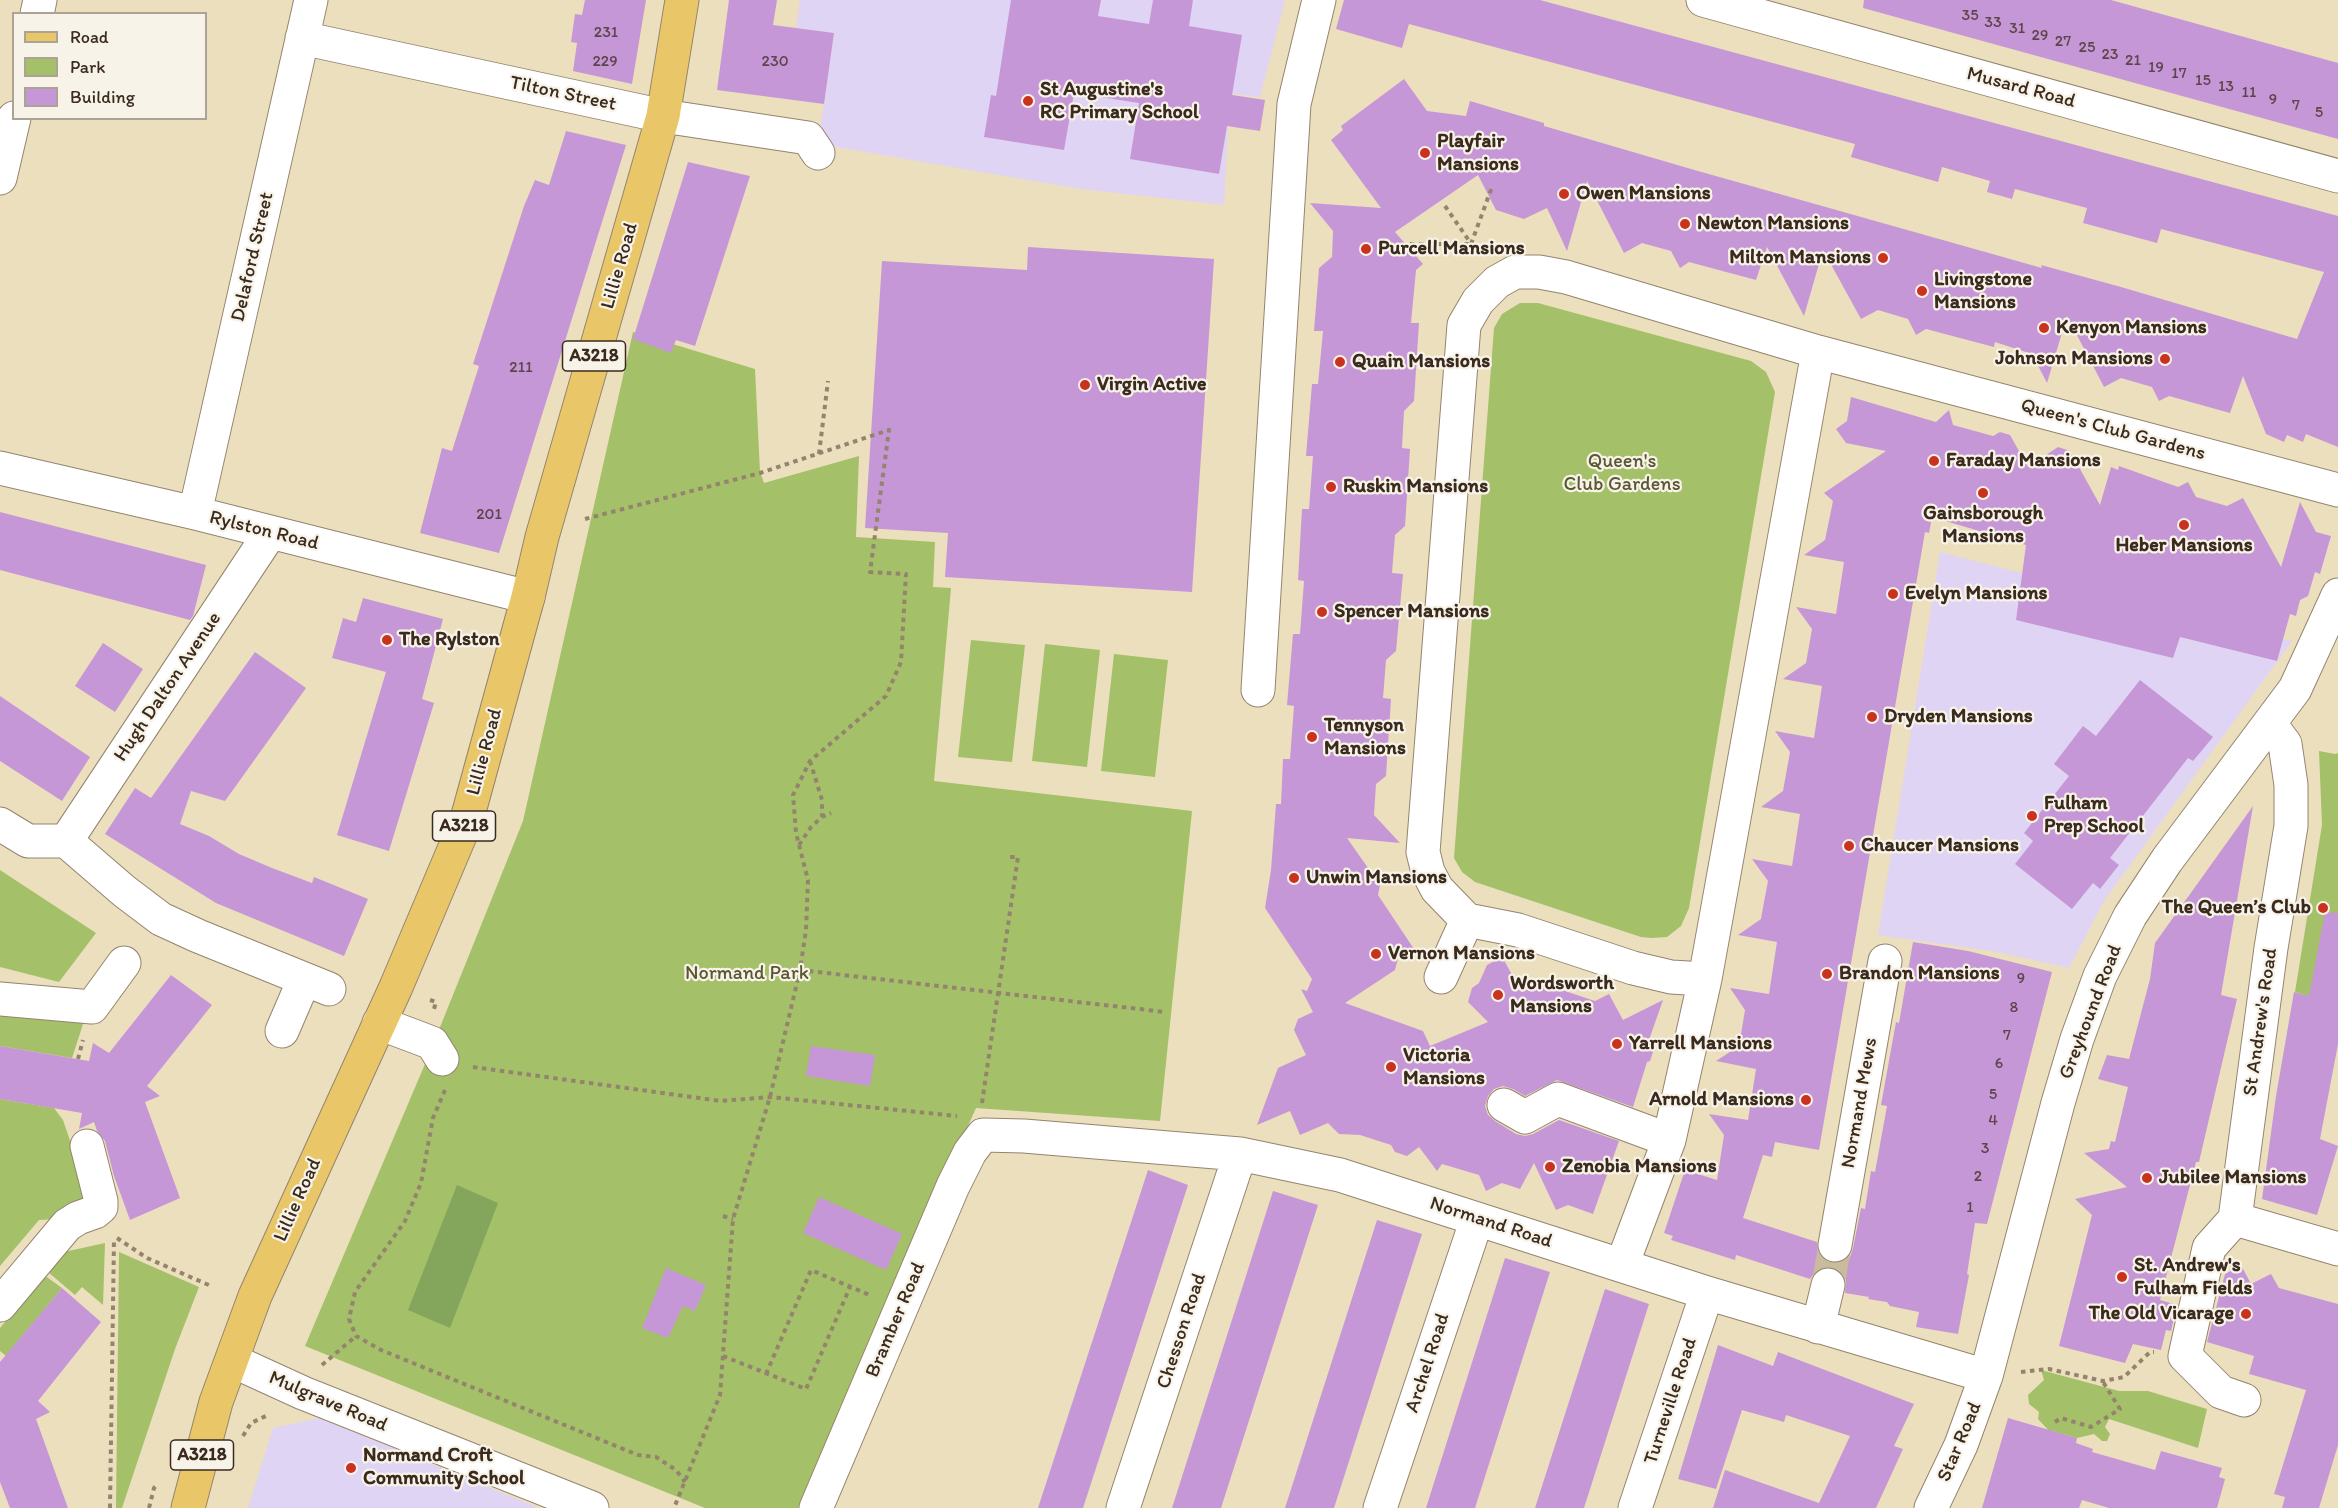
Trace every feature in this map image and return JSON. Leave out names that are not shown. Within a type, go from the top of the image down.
[{"type":"main road","name":"Lillie Road","points":[[188,1508],[216,1402],[255,1296],[379,1023],[467,819],[528,597],[542,537],[663,116],[682,0]]},
{"type":"street","name":"Delaford Street","points":[[195,513],[311,0]]},
{"type":"street","points":[[1258,690],[1294,104],[1319,0]]},
{"type":"street","name":"Musard Road","points":[[1703,0],[2338,176]]},
{"type":"street","name":"Tilton Street","points":[[302,38],[663,116],[808,138],[818,153]]},
{"type":"street","points":[[0,178],[14,120]]},
{"type":"street","name":"Queen's Club Gardens","points":[[1467,920],[1437,889],[1428,872],[1423,852],[1464,325],[1478,301],[1497,282],[1515,272],[1539,272],[1566,277],[1818,352],[2338,490]]},
{"type":"street","points":[[1622,1265],[1669,1140],[1705,979],[1818,352]]},
{"type":"street","name":"Rylston Road","points":[[0,468],[195,513],[528,597]]},
{"type":"street","name":"Hugh Dalton Avenue","points":[[66,841],[270,533]]},
{"type":"street","name":"Greyhound Road","points":[[1986,1376],[2058,1103],[2077,1039],[2100,976],[2130,916],[2167,860],[2295,689],[2338,595]]},
{"type":"street","name":"St Andrew's Road","points":[[2235,1219],[2271,948],[2291,826],[2291,785],[2285,744],[2270,724]]},
{"type":"street","points":[[0,824],[28,841],[66,841],[124,891],[161,919],[317,984],[282,1031]]},
{"type":"street","points":[[1441,977],[1467,920],[1518,930],[1633,968],[1671,977],[1705,979]]},
{"type":"street","name":"Normand Mews","points":[[1835,1245],[1885,960]]},
{"type":"street","points":[[0,999],[92,1007],[124,963]]},
{"type":"street","points":[[379,1023],[432,1043],[450,1062]]},
{"type":"street","points":[[1504,1105],[1525,1117],[1558,1099],[1669,1140]]},
{"type":"street","name":"Normand Road","points":[[974,1126],[1024,1136],[1240,1154],[1340,1175],[1707,1293],[1986,1376]]},
{"type":"street","name":"Bramber Road","points":[[816,1508],[953,1186],[970,1152],[974,1126]]},
{"type":"street","points":[[0,1305],[67,1225],[101,1207],[87,1146]]},
{"type":"street","name":"Chesson Road","points":[[1123,1508],[1240,1154]]},
{"type":"street","name":"Archel Road","points":[[1380,1508],[1477,1218]]},
{"type":"street","points":[[2244,1400],[2221,1392],[2185,1356],[2209,1248],[2235,1219],[2338,1249]]},
{"type":"street","points":[[1818,1327],[1828,1286]]},
{"type":"street","name":"Turneville Road","points":[[1635,1508],[1707,1293]]},
{"type":"street","name":"Mulgrave Road","points":[[233,1361],[303,1393],[592,1508]]},
{"type":"street","name":"Star Road","points":[[1931,1508],[1961,1445],[1986,1376]]},
{"type":"path","points":[[1471,244],[1492,187]]},
{"type":"path","points":[[1445,206],[1471,244]]},
{"type":"path","points":[[1410,244],[1471,244]]},
{"type":"path","points":[[819,454],[828,381]]},
{"type":"path","points":[[585,519],[760,472],[889,430],[870,572],[906,574],[901,662],[886,696],[810,761],[793,795],[796,833],[808,880],[806,930],[800,970],[770,1097],[733,1219],[720,1395],[674,1508]]},
{"type":"path","points":[[810,761],[822,800],[822,817]]},
{"type":"path","points":[[799,846],[811,827],[822,817],[831,813]]},
{"type":"path","points":[[981,1098],[1018,857],[1010,857]]},
{"type":"path","points":[[800,970],[1165,1012]]},
{"type":"path","points":[[685,1482],[676,1470],[656,1457],[638,1455],[381,1350],[356,1336],[349,1319],[355,1292],[405,1221],[421,1183],[433,1118],[450,1062],[721,1101],[770,1097],[974,1126]]},
{"type":"path","points":[[723,1216],[733,1219]]},
{"type":"path","points":[[110,1508],[114,1236],[147,1258],[211,1286]]},
{"type":"path","points":[[766,1374],[811,1270],[874,1298]]},
{"type":"path","points":[[723,1356],[806,1389],[850,1287]]},
{"type":"path","points":[[320,1367],[356,1336]]},
{"type":"path","points":[[1986,1376],[2049,1369],[2103,1382],[2124,1377],[2150,1352],[2185,1356]]},
{"type":"path","points":[[2055,1422],[2061,1418],[2091,1427],[2120,1409],[2103,1382]]},
{"type":"path","points":[[239,1442],[251,1423],[275,1413]]},
{"type":"path","points":[[149,1508],[154,1488]]},
{"type":"shaded area","name":"St Augustine's RC Primary School","points":[[800,0],[1285,0],[1260,97],[1233,94],[1228,128],[1224,205],[1081,189],[818,144],[834,33],[796,28]]},
{"type":"shaded area","name":"Fulham Prep School","points":[[1940,552],[2240,630],[2292,641],[2104,901],[2069,968],[1992,951],[1878,935]]},
{"type":"shaded area","name":"Normand Croft Community School","points":[[320,1418],[539,1508],[248,1508],[273,1428]]},
{"type":"green space","name":"Queen's Club Gardens","points":[[1520,303],[1538,303],[1751,361],[1766,372],[1775,392],[1689,908],[1681,926],[1667,937],[1641,937],[1475,882],[1462,872],[1454,858],[1494,328],[1502,314]]},
{"type":"green space","name":"Normand Park","points":[[633,332],[755,369],[760,472],[764,483],[859,456],[856,537],[935,542],[933,587],[951,588],[934,781],[1192,811],[1160,1121],[976,1108],[798,1508],[705,1508],[305,1346],[428,1057],[523,821]]},
{"type":"green space","points":[[971,640],[1025,645],[1012,762],[958,757]]},
{"type":"green space","points":[[1045,644],[1100,650],[1087,767],[1032,761]]},
{"type":"green space","points":[[1114,654],[1168,660],[1155,777],[1101,771]]},
{"type":"green space","name":"The Queen’s Club","points":[[2319,751],[2338,753],[2338,1005],[2295,992],[2322,825]]},
{"type":"green space","points":[[0,870],[96,933],[59,982],[0,967]]},
{"type":"green space","points":[[0,1005],[85,1018],[72,1058],[0,1046]]},
{"type":"green space","points":[[0,1099],[54,1108],[63,1120],[89,1196],[57,1219],[39,1220],[0,1266]]},
{"type":"green space","points":[[457,1185],[498,1203],[450,1328],[408,1310]]},
{"type":"green space","points":[[105,1243],[103,1305],[82,1287],[75,1295],[48,1272],[64,1252]]},
{"type":"green space","points":[[119,1252],[199,1287],[175,1349],[122,1508],[116,1508]]},
{"type":"green space","points":[[44,1275],[62,1288],[6,1356],[0,1351],[0,1328]]},
{"type":"green space","points":[[2041,1370],[2119,1391],[2148,1391],[2207,1409],[2198,1448],[2109,1419],[2105,1427],[2110,1434],[2107,1441],[2102,1441],[2094,1434],[2077,1438],[2052,1431],[2051,1433],[2038,1419],[2039,1412],[2029,1404],[2028,1395],[2044,1380]]},
{"type":"building","points":[[585,0],[646,0],[632,84],[573,71],[577,43],[571,42],[575,14],[582,15]]},
{"type":"building","points":[[729,0],[777,0],[773,25],[834,33],[824,104],[717,90]]},
{"type":"building","points":[[1011,0],[1101,0],[1098,16],[1149,24],[1153,0],[1193,0],[1189,26],[1242,35],[1232,95],[1265,100],[1260,131],[1227,126],[1219,174],[1130,159],[1139,103],[1074,93],[1064,150],[984,137],[991,95],[996,96]]},
{"type":"building","points":[[1344,0],[1540,0],[2338,216],[2338,447],[2306,434],[2303,442],[2287,435],[2284,442],[2266,434],[2243,376],[2230,413],[2169,396],[2159,401],[2152,387],[2121,378],[2104,387],[2067,316],[2047,383],[2032,354],[1995,342],[1994,347],[1926,329],[1916,335],[1908,319],[1878,310],[1861,319],[1823,250],[1804,316],[1767,247],[1756,280],[1689,262],[1680,268],[1671,251],[1642,243],[1624,253],[1587,181],[1567,251],[1547,208],[1524,219],[1496,210],[1478,175],[1395,232],[1423,264],[1416,270],[1411,323],[1419,323],[1414,401],[1404,411],[1402,448],[1410,449],[1405,526],[1395,535],[1392,573],[1403,574],[1396,651],[1386,660],[1383,698],[1391,699],[1386,776],[1376,784],[1374,815],[1400,843],[1347,838],[1380,885],[1378,895],[1414,949],[1398,959],[1395,970],[1345,1003],[1423,1031],[1430,1046],[1488,1022],[1468,1002],[1472,988],[1479,983],[1487,965],[1502,957],[1522,992],[1555,976],[1562,990],[1595,1001],[1609,994],[1623,1020],[1663,1000],[1650,1037],[1655,1046],[1650,1061],[1647,1062],[1633,1107],[1557,1080],[1525,1096],[1503,1086],[1494,1089],[1488,1096],[1485,1106],[1488,1115],[1516,1134],[1525,1136],[1533,1134],[1559,1120],[1619,1141],[1593,1214],[1568,1205],[1556,1210],[1534,1163],[1520,1189],[1502,1183],[1486,1191],[1479,1175],[1442,1164],[1437,1171],[1419,1147],[1407,1156],[1395,1152],[1391,1145],[1360,1135],[1339,1134],[1328,1123],[1300,1135],[1290,1111],[1257,1125],[1278,1068],[1306,1055],[1294,1030],[1298,1019],[1313,1012],[1301,989],[1307,991],[1312,979],[1265,908],[1271,870],[1276,804],[1281,804],[1283,759],[1290,759],[1294,706],[1287,705],[1293,634],[1300,634],[1304,581],[1298,580],[1302,509],[1309,509],[1313,456],[1306,456],[1312,384],[1318,384],[1323,331],[1314,331],[1319,268],[1332,257],[1333,231],[1310,203],[1381,208],[1331,140],[1343,130],[1341,126],[1404,79],[1427,111],[1466,116],[1470,101],[1544,123],[1544,126],[1691,169],[2042,268],[2041,265],[2121,287],[2297,339],[2324,272],[2161,229],[2157,243],[2083,223],[2087,208],[2015,189],[2012,199],[1987,192],[1990,181],[1942,167],[1938,182],[1851,157],[1855,144],[1409,24],[1402,48],[1336,29]]},
{"type":"building","points":[[1864,0],[2111,0],[2338,63],[2338,139],[1863,8]]},
{"type":"building","points":[[566,131],[626,145],[499,553],[420,533],[442,448],[452,451],[479,366],[473,364],[524,206],[535,180],[549,185]]},
{"type":"building","points":[[688,162],[750,176],[695,346],[676,340],[671,353],[633,339]]},
{"type":"building","name":"Virgin Active","points":[[1028,247],[1214,259],[1192,592],[945,577],[948,533],[865,528],[882,261],[1027,270]]},
{"type":"building","points":[[1851,397],[1936,422],[1949,410],[1953,425],[1993,436],[2000,432],[2010,435],[2028,467],[2058,447],[2070,451],[2100,505],[2111,467],[2118,470],[2119,466],[2178,487],[2188,482],[2196,497],[2227,506],[2243,498],[2281,567],[2300,502],[2316,532],[2331,536],[2320,574],[2315,572],[2308,596],[2300,600],[2296,616],[2290,614],[2277,661],[2180,637],[2173,658],[2016,620],[2026,545],[1932,517],[1929,533],[1925,532],[1819,1150],[1775,1142],[1772,1157],[1763,1155],[1743,1218],[1817,1242],[1818,1252],[1823,1260],[1831,1263],[1841,1263],[1850,1257],[1861,1208],[1865,1209],[1871,1171],[1875,1172],[1887,1106],[1881,1105],[1896,1022],[1899,1023],[1913,942],[1968,951],[2052,972],[1987,1224],[1975,1223],[1967,1274],[1969,1275],[1958,1334],[1916,1327],[1919,1312],[1890,1306],[1887,1302],[1868,1299],[1869,1297],[1845,1293],[1846,1279],[1840,1271],[1833,1267],[1822,1267],[1810,1279],[1736,1255],[1735,1260],[1671,1240],[1673,1236],[1664,1233],[1685,1170],[1717,1180],[1724,1135],[1709,1114],[1748,1120],[1756,1069],[1716,1061],[1739,1046],[1745,1010],[1730,988],[1769,994],[1777,942],[1738,935],[1761,919],[1768,881],[1752,859],[1792,866],[1800,814],[1761,807],[1783,791],[1790,752],[1775,731],[1814,738],[1822,686],[1783,679],[1806,663],[1812,629],[1796,607],[1836,614],[1844,562],[1804,555],[1825,540],[1833,501],[1824,493],[1886,451],[1846,443],[1836,429],[1847,421]]},
{"type":"building","points":[[0,512],[206,565],[193,616],[190,620],[0,570]]},
{"type":"building","points":[[363,598],[443,619],[422,699],[434,703],[389,851],[337,835],[386,672],[332,658],[343,618],[356,622]]},
{"type":"building","points":[[103,643],[143,669],[115,712],[75,686]]},
{"type":"building","points":[[255,652],[306,688],[225,801],[191,791],[180,824],[272,868],[312,883],[314,877],[368,899],[344,956],[216,903],[105,834],[135,788],[151,798]]},
{"type":"building","points":[[2140,680],[2213,737],[2193,761],[2188,758],[2110,858],[2119,865],[2100,889],[2093,883],[2072,909],[2015,864],[2033,841],[2024,833],[2069,776],[2054,764],[2083,726],[2096,736]]},
{"type":"building","points":[[0,696],[90,757],[62,801],[0,761]]},
{"type":"building","points":[[2253,806],[2221,995],[2237,999],[2199,1162],[2196,1162],[2160,1300],[2177,1305],[2171,1331],[2166,1330],[2161,1350],[2133,1344],[2125,1363],[2059,1346],[2092,1215],[2075,1199],[2127,1187],[2084,1153],[2109,1149],[2111,1141],[2115,1142],[2128,1087],[2098,1079],[2107,1055],[2129,1059],[2150,979],[2155,943]]},
{"type":"building","points":[[2325,912],[2338,913],[2338,1044],[2320,1139],[2338,1146],[2317,1215],[2262,1199],[2276,1096],[2294,992],[2309,996]]},
{"type":"building","points":[[171,975],[212,1005],[147,1086],[160,1096],[145,1102],[180,1198],[130,1220],[114,1176],[105,1141],[97,1131],[94,1122],[79,1129],[82,1113],[0,1099],[0,1046],[89,1061],[93,1043],[109,1053]]},
{"type":"building","points":[[811,1046],[875,1055],[870,1086],[806,1076]]},
{"type":"building","points":[[1148,1170],[1188,1185],[1083,1508],[1038,1508]]},
{"type":"building","points":[[1273,1191],[1318,1205],[1221,1508],[1172,1508]]},
{"type":"building","points":[[819,1197],[902,1234],[886,1270],[803,1233]]},
{"type":"building","points":[[1377,1220],[1422,1234],[1334,1508],[1285,1508]]},
{"type":"building","points":[[1505,1258],[1550,1272],[1475,1508],[1426,1508]]},
{"type":"building","points":[[2241,1265],[2251,1284],[2271,1274],[2279,1288],[2338,1304],[2338,1445],[2319,1508],[2282,1508],[2285,1497],[2274,1494],[2306,1390],[2249,1374],[2254,1356],[2207,1342],[2225,1274]]},
{"type":"building","points":[[666,1268],[706,1285],[695,1311],[683,1306],[668,1338],[642,1328]]},
{"type":"building","points":[[62,1288],[101,1322],[38,1401],[50,1412],[36,1419],[68,1508],[10,1508],[0,1482],[0,1362]]},
{"type":"building","points":[[1605,1289],[1649,1304],[1584,1508],[1535,1508]]},
{"type":"building","points":[[1718,1345],[1773,1366],[1778,1352],[1914,1404],[1894,1446],[1903,1449],[1876,1508],[1713,1508],[1725,1470],[1819,1503],[1850,1436],[1786,1415],[1784,1422],[1742,1410],[1716,1489],[1678,1479]]},
{"type":"building","points":[[2008,1418],[2077,1438],[2076,1443],[2093,1449],[2092,1452],[2155,1470],[2161,1451],[2222,1468],[2219,1477],[2225,1479],[2217,1508],[2109,1508],[2082,1500],[2079,1508],[1982,1508]]},
{"type":"tunnel","points":[[1828,1285],[1835,1245]]},
{"type":"place","name":"St Augustine's RC Primary School","points":[[1028,101]]},
{"type":"place","name":"Playfair Mansions","points":[[1425,153]]},
{"type":"place","name":"Owen Mansions","points":[[1564,194]]},
{"type":"place","name":"Newton Mansions","points":[[1685,224]]},
{"type":"place","name":"Purcell Mansions","points":[[1366,249]]},
{"type":"place","name":"Milton Mansions","points":[[1883,258]]},
{"type":"place","name":"Livingstone Mansions","points":[[1922,291]]},
{"type":"place","name":"Kenyon Mansions","points":[[2044,328]]},
{"type":"place","name":"Johnson Mansions","points":[[2165,359]]},
{"type":"place","name":"Quain Mansions","points":[[1340,362]]},
{"type":"place","name":"Virgin Active","points":[[1085,385]]},
{"type":"place","name":"Faraday Mansions","points":[[1934,461]]},
{"type":"place","name":"Ruskin Mansions","points":[[1331,487]]},
{"type":"place","name":"Gainsborough Mansions","points":[[1983,493]]},
{"type":"place","name":"Heber Mansions","points":[[2184,525]]},
{"type":"place","name":"Evelyn Mansions","points":[[1893,594]]},
{"type":"place","name":"Spencer Mansions","points":[[1322,612]]},
{"type":"place","name":"The Rylston","points":[[387,640]]},
{"type":"place","name":"Dryden Mansions","points":[[1872,717]]},
{"type":"place","name":"Tennyson Mansions","points":[[1312,737]]},
{"type":"place","name":"Fulham Prep School","points":[[2032,816]]},
{"type":"place","name":"Chaucer Mansions","points":[[1849,846]]},
{"type":"place","name":"Unwin Mansions","points":[[1294,878]]},
{"type":"place","name":"The Queen’s Club","points":[[2323,908]]},
{"type":"place","name":"Vernon Mansions","points":[[1376,954]]},
{"type":"place","name":"Brandon Mansions","points":[[1827,974]]},
{"type":"place","name":"Wordsworth Mansions","points":[[1498,995]]},
{"type":"place","name":"Yarrell Mansions","points":[[1617,1044]]},
{"type":"place","name":"Victoria Mansions","points":[[1391,1067]]},
{"type":"place","name":"Arnold Mansions","points":[[1806,1100]]},
{"type":"place","name":"Zenobia Mansions","points":[[1550,1167]]},
{"type":"place","name":"Jubilee Mansions","points":[[2147,1178]]},
{"type":"place","name":"St. Andrew's Fulham Fields","points":[[2122,1277]]},
{"type":"place","name":"The Old Vicarage","points":[[2246,1314]]},
{"type":"place","name":"Normand Croft Community School","points":[[351,1468]]}]
